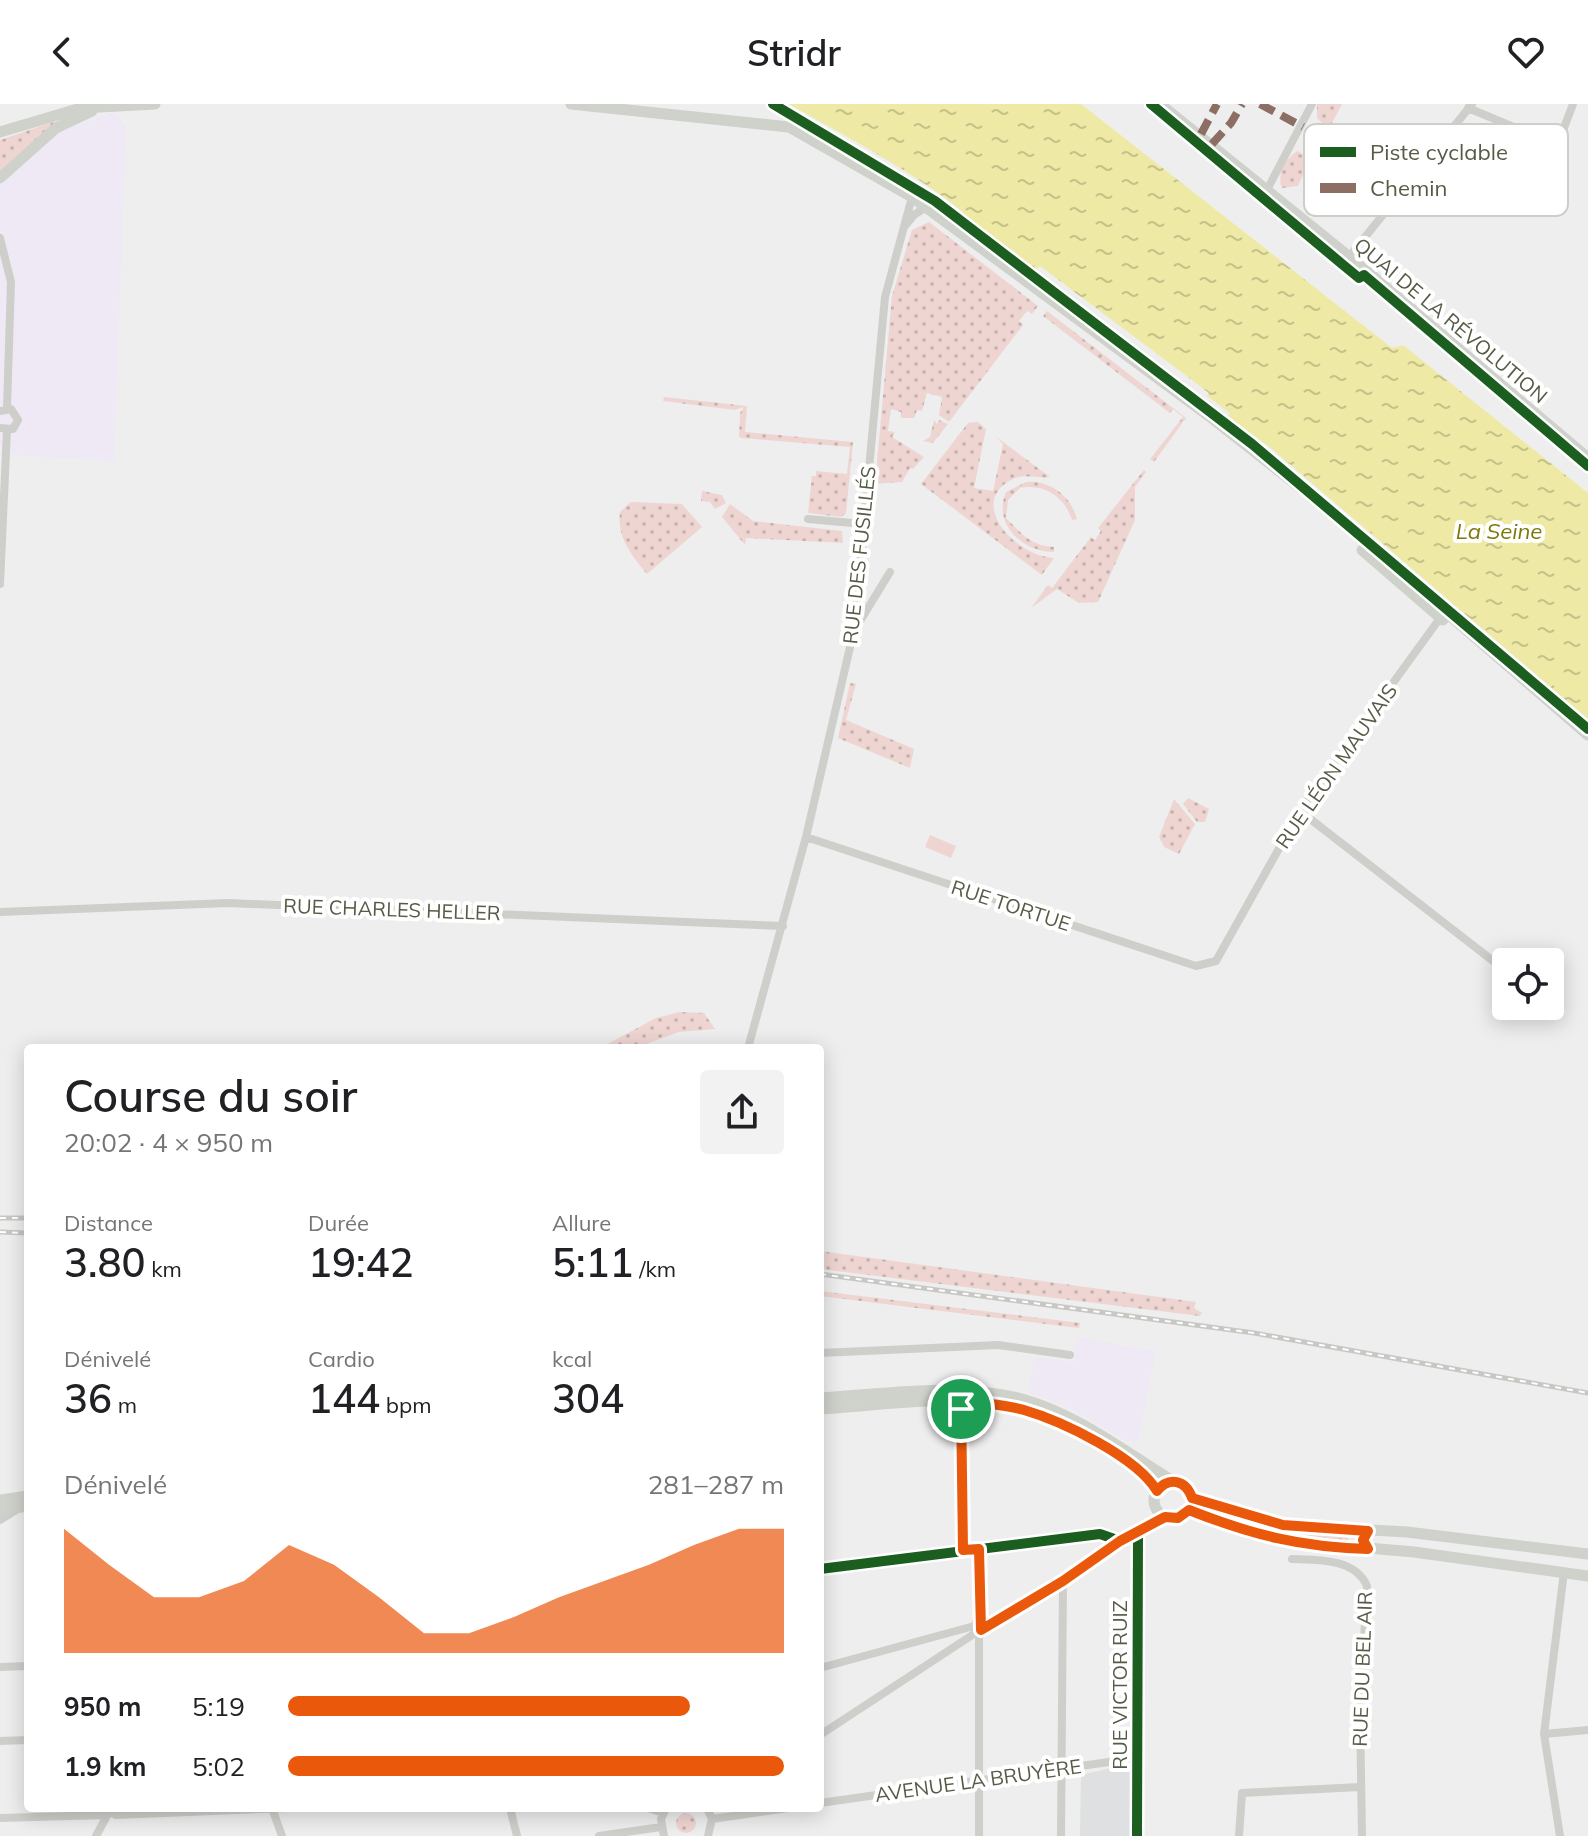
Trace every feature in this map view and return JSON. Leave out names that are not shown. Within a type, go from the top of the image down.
[{"type":"main road","points":[[0,132],[62,112],[155,104]]},
{"type":"main road","points":[[571,104],[789,127],[912,197],[1209,416],[1588,735]]},
{"type":"main road","name":"QUAI DE LA RÉVOLUTION","points":[[1160,104],[1171,108],[1588,458]]},
{"type":"main road","points":[[0,178],[56,128],[87,113],[116,106]]},
{"type":"main road","name":"QUAI DE LA RÉVOLUTION","points":[[1253,179],[1334,241],[1346,255]]},
{"type":"main road","points":[[1443,615],[1588,743]]},
{"type":"main road","points":[[824,1398],[948,1391],[1022,1399],[1086,1428],[1186,1486],[1191,1504],[1248,1533],[1286,1541],[1374,1548],[1588,1576]]},
{"type":"main road","points":[[824,1409],[961,1401],[1014,1408],[1057,1422],[1138,1468],[1157,1491],[1156,1508],[1165,1517],[1178,1518],[1191,1504]]},
{"type":"main road","points":[[1157,1491],[1173,1481]]},
{"type":"main road","points":[[0,1500],[24,1497]]},
{"type":"main road","points":[[1191,1504],[1283,1525],[1372,1530],[1588,1554]]},
{"type":"main road","points":[[0,1510],[24,1507]]},
{"type":"main road","points":[[1372,1530],[1363,1540],[1374,1548]]},
{"type":"street","points":[[1268,188],[1312,104]]},
{"type":"street","points":[[1565,124],[1573,104]]},
{"type":"street","points":[[1456,124],[1470,106],[1510,124]]},
{"type":"street","name":"RUE DES FUSILLÉS","points":[[749,1044],[848,679],[885,297],[912,197]]},
{"type":"street","points":[[903,230],[915,214],[927,207]]},
{"type":"street","points":[[1346,255],[1379,216]]},
{"type":"street","points":[[0,238],[11,282],[4,409],[14,410],[18,420],[15,427],[4,429],[0,584]]},
{"type":"street","points":[[808,519],[863,524]]},
{"type":"street","points":[[854,630],[890,572]]},
{"type":"street","points":[[857,593],[877,592]]},
{"type":"street","name":"RUE LÉON MAUVAIS","points":[[1216,961],[1300,811],[1443,615]]},
{"type":"street","points":[[1300,811],[1492,960]]},
{"type":"street","name":"RUE TORTUE","points":[[806,837],[1196,966],[1216,961]]},
{"type":"street","name":"RUE CHARLES HELLER","points":[[0,912],[228,903],[783,926]]},
{"type":"street","points":[[824,1353],[998,1345],[1070,1355]]},
{"type":"street","points":[[961,1401],[963,1550]]},
{"type":"street","points":[[0,1520],[24,1507]]},
{"type":"street","points":[[824,1732],[981,1630],[1063,1581],[1120,1541],[1165,1517]]},
{"type":"street","points":[[824,1568],[1100,1534],[1120,1541]]},
{"type":"street","name":"RUE VICTOR RUIZ","points":[[1137,1836],[1138,1534]]},
{"type":"street","points":[[979,1549],[979,1836]]},
{"type":"street","name":"RUE DU BEL AIR","points":[[1292,1559],[1344,1566],[1359,1574],[1367,1586],[1360,1787],[1362,1836]]},
{"type":"street","points":[[1560,1836],[1544,1734],[1564,1572]]},
{"type":"street","points":[[1061,1836],[1063,1581]]},
{"type":"street","points":[[824,1667],[974,1626],[979,1617]]},
{"type":"street","points":[[945,1635],[954,1649]]},
{"type":"street","points":[[0,1667],[24,1666]]},
{"type":"street","points":[[1544,1734],[1588,1730]]},
{"type":"street","points":[[0,1741],[24,1740]]},
{"type":"street","name":"AVENUE LA BRUYÈRE","points":[[824,1802],[1137,1758]]},
{"type":"street","points":[[1239,1836],[1242,1793],[1360,1787]]},
{"type":"street","points":[[0,1818],[93,1812]]},
{"type":"street","points":[[96,1836],[108,1812]]},
{"type":"street","points":[[111,1812],[116,1815],[210,1812]]},
{"type":"street","points":[[273,1812],[282,1836]]},
{"type":"street","points":[[511,1812],[517,1836]]},
{"type":"street","points":[[709,1812],[712,1834]]},
{"type":"street","points":[[712,1819],[760,1812]]},
{"type":"street","points":[[599,1836],[663,1831]]},
{"type":"shaded area","points":[[1317,104],[1342,104],[1332,124],[1323,124],[1317,118]]},
{"type":"shaded area","points":[[115,112],[126,126],[114,461],[12,455],[0,445],[0,182],[61,131]]},
{"type":"shaded area","points":[[56,123],[0,171],[0,140]]},
{"type":"shaded area","points":[[1298,151],[1304,156],[1304,173],[1298,186],[1282,188],[1280,178],[1290,157]]},
{"type":"shaded area","points":[[929,222],[1038,306],[1032,314],[1027,311],[1019,321],[1023,325],[949,422],[939,415],[942,397],[927,393],[922,411],[917,410],[914,418],[901,418],[901,412],[891,409],[888,431],[895,432],[892,437],[924,457],[913,469],[910,468],[902,482],[875,484],[892,296],[912,230]]},
{"type":"shaded area","points":[[1047,311],[1186,418],[1154,462],[1150,459],[1183,417],[1173,409],[1170,413],[1043,316]]},
{"type":"shaded area","points":[[664,397],[747,406],[745,432],[853,442],[846,513],[841,517],[808,513],[812,476],[816,476],[816,471],[847,474],[850,447],[742,438],[739,437],[740,413],[744,407],[735,410],[663,401]]},
{"type":"shaded area","points":[[934,420],[937,424],[939,420],[948,424],[933,443],[923,441],[930,437]]},
{"type":"shaded area","points":[[978,422],[986,429],[974,488],[993,491],[1003,444],[995,436],[1050,477],[1023,476],[1013,479],[999,489],[994,501],[995,514],[1001,527],[1012,539],[1039,555],[1054,558],[1042,575],[921,484],[968,423]]},
{"type":"shaded area","points":[[1144,470],[1146,472],[1135,487],[1135,520],[1098,602],[1079,603],[1057,589],[1031,608],[1048,585],[1052,588],[1091,537],[1095,540],[1101,531],[1098,528]]},
{"type":"shaded area","points":[[1026,482],[1043,484],[1058,491],[1074,511],[1077,519],[1072,520],[1059,498],[1037,488],[1020,488],[1008,500],[1006,518],[1026,537],[1038,544],[1054,547],[1054,552],[1022,542],[1007,525],[1003,515],[1006,492]]},
{"type":"shaded area","points":[[702,491],[722,495],[726,503],[715,509],[710,502],[701,501]]},
{"type":"shaded area","points":[[631,502],[682,504],[702,527],[647,574],[631,552],[621,530],[620,512]]},
{"type":"shaded area","points":[[730,504],[753,521],[842,531],[843,543],[746,538],[745,545],[722,517]]},
{"type":"shaded area","points":[[850,683],[856,684],[846,720],[914,749],[910,768],[838,738]]},
{"type":"shaded area","points":[[1188,798],[1209,809],[1205,822],[1197,822],[1183,804]]},
{"type":"shaded area","points":[[1174,799],[1195,824],[1179,854],[1164,847],[1159,837]]},
{"type":"shaded area","points":[[930,835],[956,846],[951,858],[925,847]]},
{"type":"shaded area","points":[[680,1012],[704,1013],[715,1029],[679,1032],[646,1044],[607,1044],[656,1018]]},
{"type":"shaded area","points":[[824,1252],[1196,1302],[1194,1308],[1202,1313],[1200,1316],[824,1269]]},
{"type":"shaded area","points":[[824,1291],[1080,1323],[1079,1328],[824,1296]]},
{"type":"shaded area","points":[[1077,1337],[1156,1351],[1138,1441],[1125,1441],[1076,1411],[1027,1391],[1037,1357],[1074,1362]]},
{"type":"shaded area","points":[[1262,1526],[1349,1535],[1348,1541],[1254,1531]]},
{"type":"shaded area","points":[[1136,1762],[1137,1836],[1080,1836],[1081,1775]]},
{"type":"shaded area","points":[[682,1813],[690,1813],[696,1823],[690,1833],[682,1833],[676,1827],[676,1819]]},
{"type":"water","name":"La Seine","points":[[789,104],[1081,104],[1392,348],[1403,345],[1588,493],[1588,719],[1272,449],[1228,416],[1230,413],[1207,396],[1209,393],[1040,266],[1036,270],[1007,246],[987,239],[954,204],[927,185]]},
{"type":"railway","points":[[0,1218],[24,1218]]},
{"type":"railway","points":[[0,1232],[24,1233]]},
{"type":"railway","points":[[824,1275],[1254,1333],[1588,1393]]},
{"type":"marked path","points":[[1201,134],[1217,104]]},
{"type":"marked path","points":[[1212,144],[1231,123],[1242,104]]},
{"type":"marked path","points":[[1260,104],[1303,127]]},
{"type":"cycle path","points":[[773,104],[935,201],[1252,444],[1588,729]]},
{"type":"cycle path","points":[[1151,104],[1359,278],[1364,275],[1588,466]]},
{"type":"cycle path","points":[[981,1630],[1063,1581],[1120,1541],[1165,1517]]},
{"type":"cycle path","points":[[824,1568],[1100,1534],[1120,1541]]},
{"type":"cycle path","points":[[1137,1836],[1138,1534]]},
{"type":"route","points":[[961,1401],[1028,1411],[1057,1422],[1138,1468],[1157,1491],[1166,1483],[1179,1482],[1186,1486],[1192,1498],[1242,1515],[1283,1525],[1368,1531],[1363,1540],[1368,1549],[1286,1541],[1248,1533],[1189,1510],[1182,1517],[1165,1517],[1142,1532],[1120,1541],[1063,1581],[981,1630],[979,1549],[963,1550],[961,1409],[961,1401]]}]
